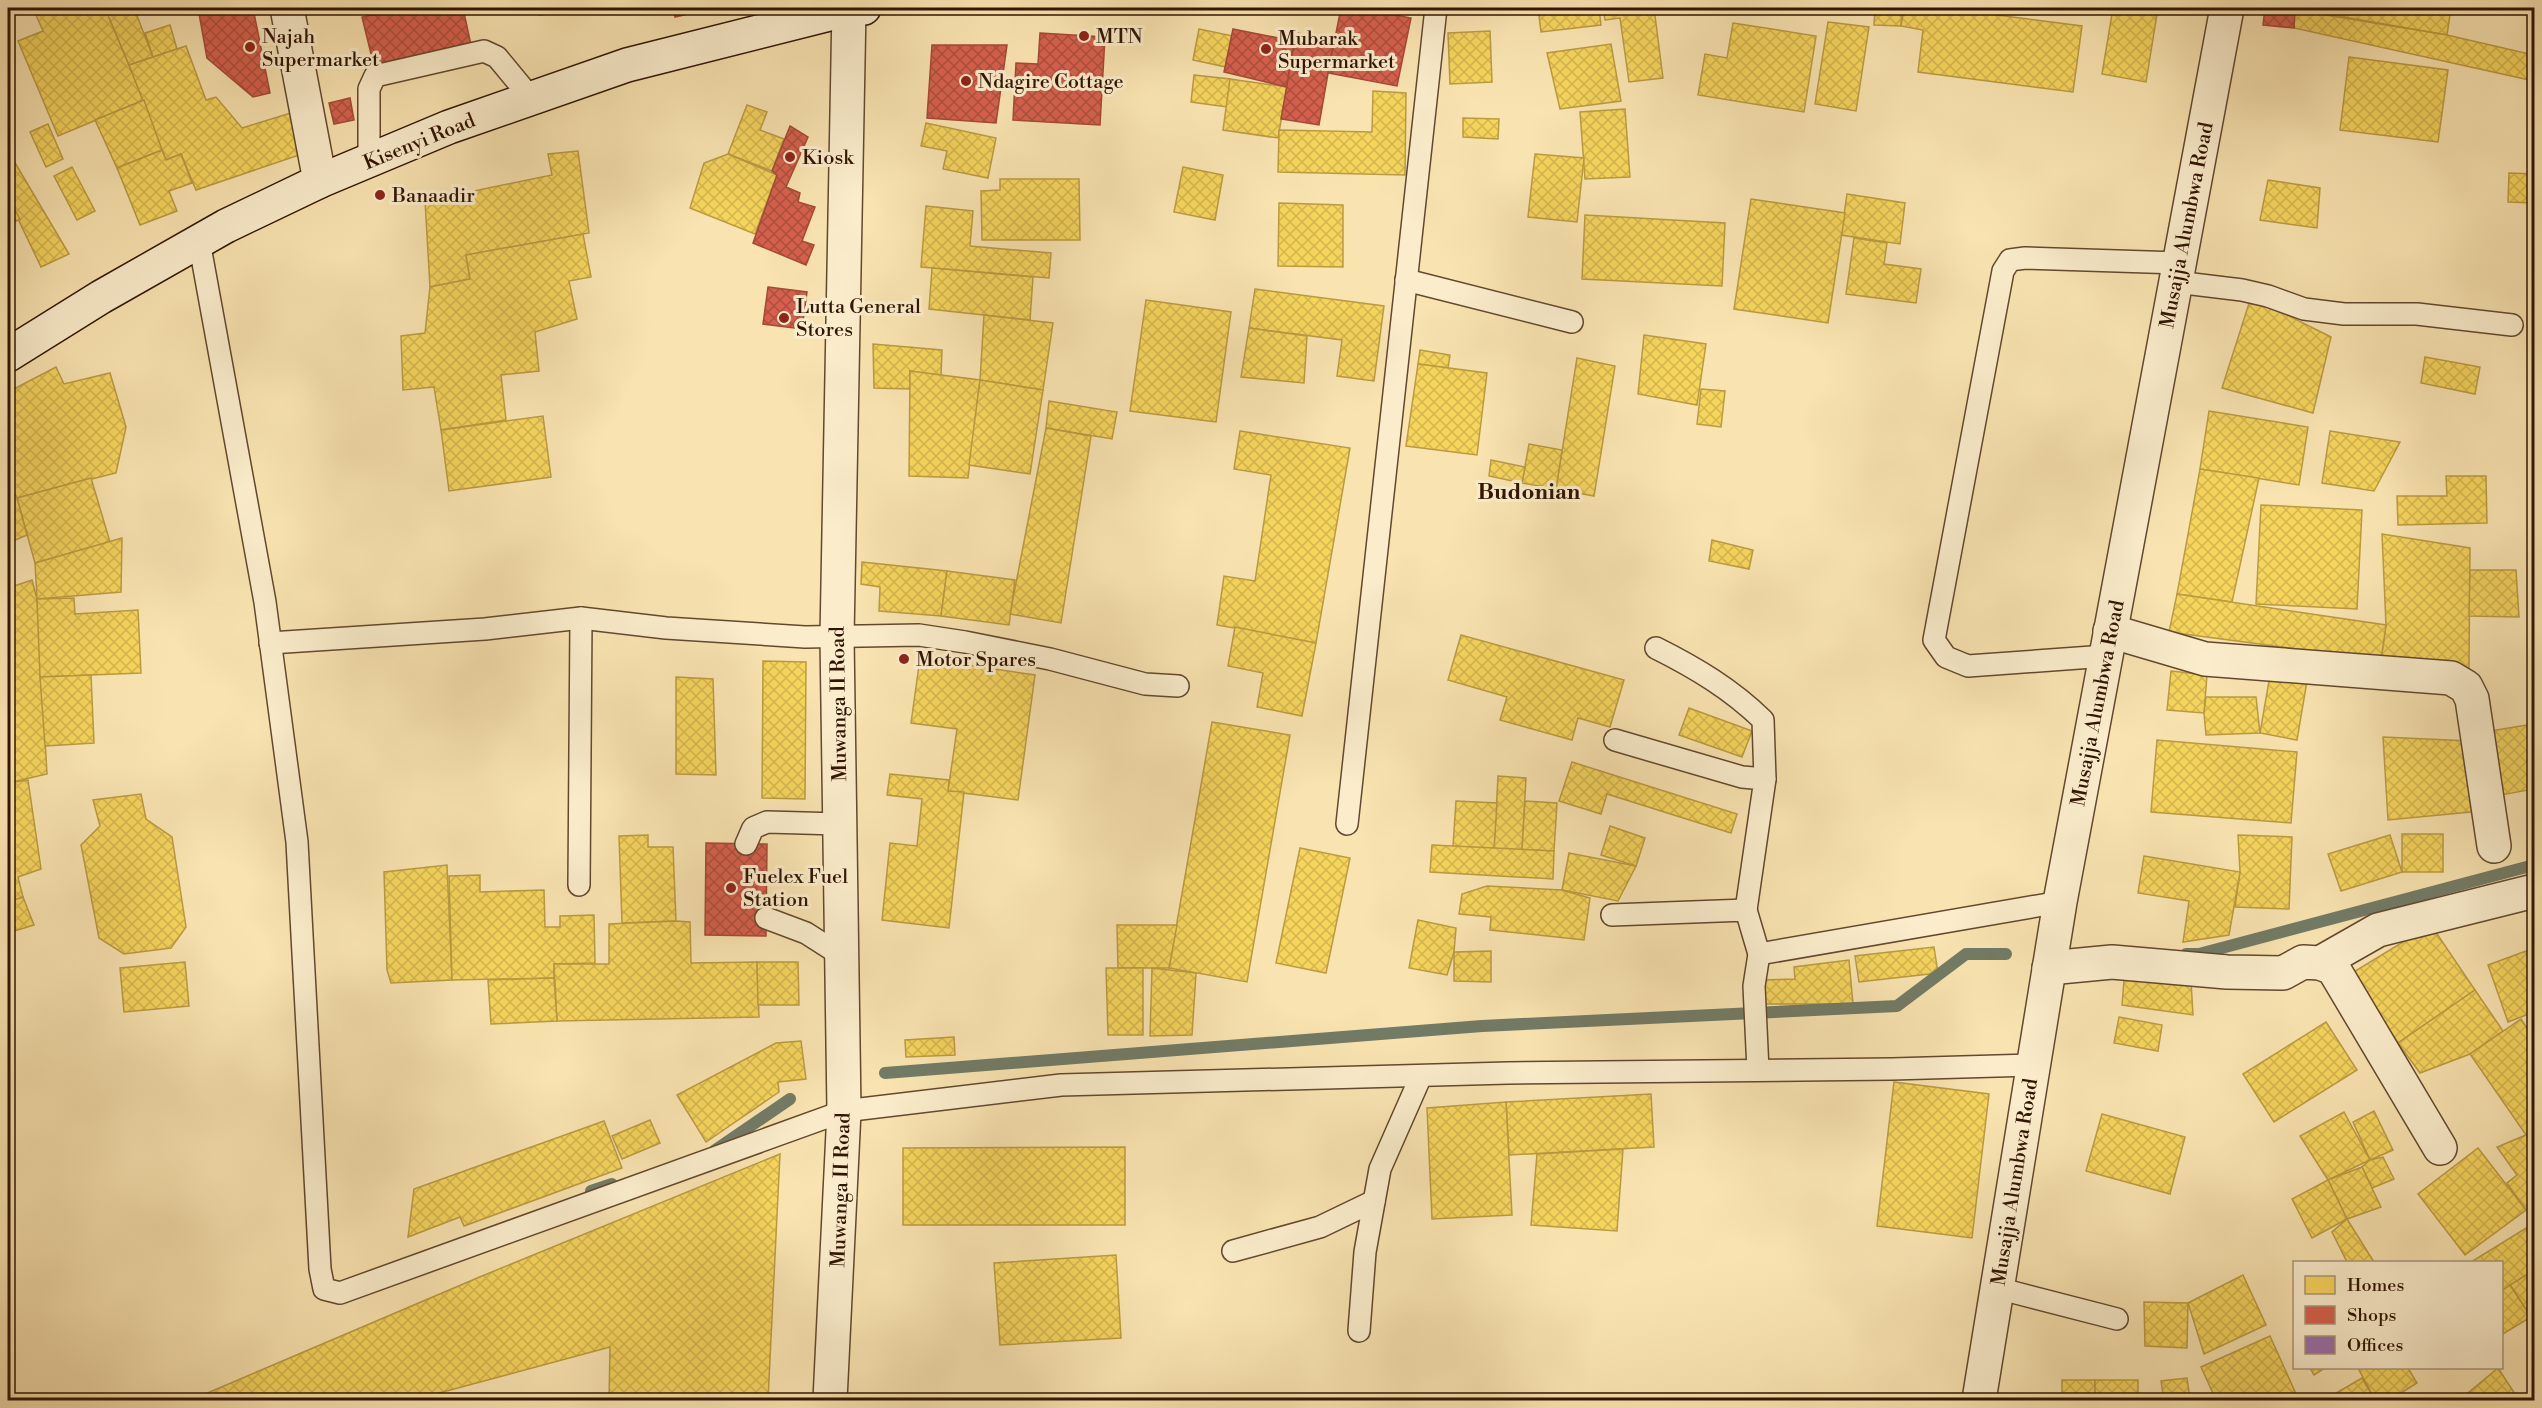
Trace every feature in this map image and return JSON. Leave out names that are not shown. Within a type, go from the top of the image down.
[{"type":"street","points":[[287,8],[320,181]]},
{"type":"street","name":"Kisenyi Road","points":[[8,355],[101,297],[199,241],[320,181],[449,127],[627,65],[854,8]]},
{"type":"street","name":"Muwanga II Road","points":[[830,1401],[844,1111],[837,637],[854,8]]},
{"type":"street","name":"Musajja Alumbwa Road","points":[[1979,1401],[2060,902],[2227,8]]},
{"type":"street","points":[[2108,644],[2205,659],[2451,678],[2466,687],[2472,699],[2494,846]]},
{"type":"street","points":[[2320,963],[2378,930],[2535,891]]},
{"type":"street","points":[[2049,968],[2112,962],[2227,972],[2283,973],[2303,962],[2320,963],[2333,968],[2440,1148]]},
{"type":"lane","points":[[1347,824],[1437,8]]},
{"type":"lane","points":[[369,161],[369,89],[375,76],[484,51],[497,57],[530,97]]},
{"type":"lane","points":[[199,241],[265,602],[297,842],[320,1269],[324,1289],[340,1293],[844,1111],[1061,1085],[2032,1065]]},
{"type":"lane","points":[[2108,644],[1968,666],[1946,657],[1934,640],[2003,270],[2010,260],[2025,258],[2178,273],[2268,296],[2304,309],[2344,314],[2418,314],[2512,325]]},
{"type":"lane","points":[[1406,280],[1572,322]]},
{"type":"lane","points":[[579,885],[581,618]]},
{"type":"lane","points":[[270,643],[485,629],[581,618],[690,629],[837,637],[919,635],[1050,659],[1145,684],[1178,686]]},
{"type":"lane","points":[[1656,648],[1719,682],[1763,720],[1765,779],[1746,910],[1759,954],[1754,986],[1758,1071]]},
{"type":"lane","points":[[1615,740],[1742,777],[1765,779]]},
{"type":"lane","points":[[746,844],[753,828],[767,822],[839,824]]},
{"type":"lane","points":[[1759,954],[2060,902]]},
{"type":"lane","points":[[1612,915],[1746,910]]},
{"type":"lane","points":[[766,918],[806,933],[842,956]]},
{"type":"lane","points":[[1359,1331],[1365,1252],[1380,1169],[1421,1076]]},
{"type":"lane","points":[[1233,1251],[1320,1227],[1374,1201]]},
{"type":"lane","points":[[1997,1288],[2117,1319]]},
{"type":"building: Homes","points":[[54,8],[105,8],[144,100],[58,136],[18,41],[43,31],[36,15]]},
{"type":"building: Homes","points":[[105,8],[134,8],[153,57],[129,65]]},
{"type":"building: Homes","points":[[1538,8],[1599,8],[1601,25],[1541,32]]},
{"type":"building: Homes","points":[[1603,8],[1654,8],[1663,78],[1629,82],[1620,18],[1605,20]]},
{"type":"building: Homes","points":[[1875,8],[1902,8],[1901,26],[1874,25]]},
{"type":"building: Homes","points":[[1904,8],[1942,8],[2082,26],[2073,92],[1918,72],[1923,30],[1901,26]]},
{"type":"building: Homes","points":[[2035,8],[2095,8],[2094,13]]},
{"type":"building: Homes","points":[[2113,8],[2158,8],[2146,82],[2102,74]]},
{"type":"building: Homes","points":[[2295,8],[2346,8],[2344,17],[2295,10]]},
{"type":"building: Homes","points":[[2346,8],[2451,8],[2447,35],[2344,17]]},
{"type":"building: Homes","points":[[2295,10],[2447,35],[2534,55],[2534,81],[2294,28]]},
{"type":"building: Homes","points":[[1828,22],[1869,27],[1856,111],[1815,104]]},
{"type":"building: Homes","points":[[1733,23],[1816,36],[1804,112],[1698,95],[1705,54],[1727,58]]},
{"type":"building: Homes","points":[[170,25],[177,49],[153,57],[145,33]]},
{"type":"building: Homes","points":[[1199,29],[1233,36],[1226,67],[1193,60]]},
{"type":"building: Homes","points":[[1490,31],[1492,82],[1450,84],[1448,33]]},
{"type":"building: Homes","points":[[1611,44],[1621,101],[1560,109],[1547,53]]},
{"type":"building: Homes","points":[[186,46],[206,100],[216,97],[242,128],[291,113],[302,154],[196,190],[181,154],[166,160],[129,65]]},
{"type":"building: Homes","points":[[2349,57],[2448,70],[2438,142],[2340,130]]},
{"type":"building: Homes","points":[[1194,75],[1230,79],[1227,107],[1191,102]]},
{"type":"building: Homes","points":[[1230,79],[1287,87],[1278,138],[1223,130]]},
{"type":"building: Homes","points":[[1373,91],[1406,93],[1405,175],[1278,172],[1279,130],[1372,132]]},
{"type":"building: Homes","points":[[144,100],[162,150],[117,168],[95,120]]},
{"type":"building: Homes","points":[[747,105],[767,112],[760,130],[784,139],[772,171],[728,154]]},
{"type":"building: Homes","points":[[1625,109],[1630,177],[1585,179],[1580,112]]},
{"type":"building: Homes","points":[[1463,118],[1499,119],[1498,139],[1463,137]]},
{"type":"building: Homes","points":[[926,123],[996,138],[988,178],[943,169],[947,151],[921,146]]},
{"type":"building: Homes","points":[[48,124],[63,159],[46,167],[30,132]]},
{"type":"building: Homes","points":[[2530,140],[2534,140],[2534,174],[2531,174]]},
{"type":"building: Homes","points":[[162,150],[166,160],[181,154],[192,183],[169,191],[177,211],[140,225],[117,168]]},
{"type":"building: Homes","points":[[8,151],[69,254],[41,267],[8,198]]},
{"type":"building: Homes","points":[[578,151],[589,233],[466,255],[470,279],[430,287],[425,201],[552,175],[548,154]]},
{"type":"building: Homes","points":[[728,154],[777,175],[755,234],[690,208],[704,163]]},
{"type":"building: Homes","points":[[1535,154],[1584,158],[1577,222],[1528,217]]},
{"type":"building: Homes","points":[[72,167],[95,211],[77,220],[54,176]]},
{"type":"building: Homes","points":[[1183,167],[1223,175],[1215,220],[1174,212]]},
{"type":"building: Homes","points":[[2509,173],[2534,174],[2534,203],[2508,202]]},
{"type":"building: Homes","points":[[1000,179],[1079,179],[1080,240],[982,240],[981,191],[1000,190]]},
{"type":"building: Homes","points":[[2268,180],[2320,188],[2317,228],[2260,220]]},
{"type":"building: Homes","points":[[1847,194],[1905,203],[1900,244],[1841,235]]},
{"type":"building: Homes","points":[[8,198],[20,219],[8,226]]},
{"type":"building: Homes","points":[[1751,199],[1845,213],[1828,323],[1734,309]]},
{"type":"building: Homes","points":[[1279,203],[1343,205],[1343,267],[1278,266]]},
{"type":"building: Homes","points":[[926,206],[973,211],[970,246],[1051,253],[1049,278],[921,267]]},
{"type":"building: Homes","points":[[1585,215],[1725,223],[1722,286],[1582,279]]},
{"type":"building: Homes","points":[[583,234],[591,277],[569,281],[577,319],[535,332],[539,371],[501,375],[506,420],[441,430],[434,387],[403,390],[401,336],[425,333],[430,287],[470,279],[466,255]]},
{"type":"building: Homes","points":[[1854,238],[1887,243],[1884,264],[1921,269],[1916,303],[1846,294]]},
{"type":"building: Homes","points":[[932,268],[1033,277],[1030,320],[929,309]]},
{"type":"building: Homes","points":[[1255,289],[1384,306],[1374,381],[1337,376],[1342,340],[1249,328]]},
{"type":"building: Homes","points":[[2251,297],[2331,337],[2313,413],[2222,388]]},
{"type":"building: Homes","points":[[1146,300],[1231,312],[1216,422],[1130,411]]},
{"type":"building: Homes","points":[[984,315],[1053,323],[1043,390],[980,380]]},
{"type":"building: Homes","points":[[1249,328],[1307,336],[1304,383],[1241,377]]},
{"type":"building: Homes","points":[[1644,335],[1706,344],[1697,405],[1638,394]]},
{"type":"building: Homes","points":[[873,344],[942,350],[941,376],[910,371],[910,389],[874,388]]},
{"type":"building: Homes","points":[[1420,350],[1450,355],[1448,368],[1418,364]]},
{"type":"building: Homes","points":[[2425,357],[2480,367],[2475,394],[2421,383]]},
{"type":"building: Homes","points":[[1577,358],[1615,366],[1594,496],[1556,489]]},
{"type":"building: Homes","points":[[1418,364],[1487,373],[1477,455],[1406,446]]},
{"type":"building: Homes","points":[[56,367],[64,384],[110,373],[126,427],[116,473],[17,498],[8,481],[8,392]]},
{"type":"building: Homes","points":[[910,371],[980,380],[968,478],[909,476]]},
{"type":"building: Homes","points":[[980,380],[1043,390],[1030,474],[969,465]]},
{"type":"building: Homes","points":[[1701,389],[1725,391],[1721,427],[1697,424]]},
{"type":"building: Homes","points":[[1049,401],[1117,412],[1112,439],[1046,428]]},
{"type":"building: Homes","points":[[2209,411],[2308,427],[2299,485],[2200,469]]},
{"type":"building: Homes","points":[[543,416],[551,477],[449,491],[441,430]]},
{"type":"building: Homes","points":[[1046,428],[1091,436],[1061,623],[1010,614]]},
{"type":"building: Homes","points":[[1240,431],[1350,448],[1316,643],[1217,625],[1224,576],[1255,581],[1271,475],[1234,469]]},
{"type":"building: Homes","points":[[2330,431],[2400,442],[2374,491],[2322,483]]},
{"type":"building: Homes","points":[[1529,444],[1562,450],[1556,489],[1522,483]]},
{"type":"building: Homes","points":[[1491,460],[1525,467],[1522,483],[1489,476]]},
{"type":"building: Homes","points":[[2200,469],[2259,478],[2232,602],[2177,594]]},
{"type":"building: Homes","points":[[2446,476],[2486,476],[2487,523],[2398,525],[2397,496],[2447,496]]},
{"type":"building: Homes","points":[[91,478],[110,542],[35,563],[17,498]]},
{"type":"building: Homes","points":[[8,481],[17,498],[27,535],[8,543]]},
{"type":"building: Homes","points":[[2261,505],[2362,510],[2357,609],[2256,604]]},
{"type":"building: Homes","points":[[2382,534],[2470,548],[2469,668],[2381,660],[2386,625]]},
{"type":"building: Homes","points":[[122,538],[121,592],[37,599],[35,563]]},
{"type":"building: Homes","points":[[1712,540],[1753,550],[1749,569],[1709,561]]},
{"type":"building: Homes","points":[[862,562],[947,571],[941,616],[879,611],[880,587],[861,584]]},
{"type":"building: Homes","points":[[2470,570],[2516,570],[2519,617],[2469,616]]},
{"type":"building: Homes","points":[[947,571],[1015,580],[1009,625],[941,616]]},
{"type":"building: Homes","points":[[32,580],[37,599],[47,774],[8,783],[8,588]]},
{"type":"building: Homes","points":[[2177,594],[2386,625],[2381,660],[2169,632]]},
{"type":"building: Homes","points":[[74,598],[75,614],[138,610],[141,673],[40,677],[37,599]]},
{"type":"building: Homes","points":[[1235,627],[1316,643],[1302,716],[1257,707],[1263,673],[1228,666]]},
{"type":"building: Homes","points":[[1461,635],[1624,680],[1610,727],[1578,718],[1572,740],[1500,720],[1507,697],[1448,680]]},
{"type":"building: Homes","points":[[920,658],[1035,675],[1018,800],[948,791],[957,729],[911,723]]},
{"type":"building: Homes","points":[[763,661],[806,662],[805,799],[762,798]]},
{"type":"building: Homes","points":[[2171,671],[2207,675],[2204,713],[2167,710]]},
{"type":"building: Homes","points":[[91,675],[94,743],[45,746],[40,677]]},
{"type":"building: Homes","points":[[2270,675],[2307,681],[2297,740],[2260,733]]},
{"type":"building: Homes","points":[[676,677],[713,679],[716,775],[676,774]]},
{"type":"building: Homes","points":[[2206,697],[2256,697],[2260,733],[2206,735],[2204,713]]},
{"type":"building: Homes","points":[[1689,708],[1752,731],[1742,757],[1679,735]]},
{"type":"building: Homes","points":[[1212,722],[1290,735],[1247,982],[1169,968]]},
{"type":"building: Homes","points":[[2534,724],[2534,789],[2496,796],[2483,732]]},
{"type":"building: Homes","points":[[2383,737],[2470,741],[2481,811],[2388,820]]},
{"type":"building: Homes","points":[[2157,740],[2297,752],[2291,823],[2151,812]]},
{"type":"building: Homes","points":[[1572,762],[1737,814],[1731,833],[1607,794],[1601,814],[1559,801]]},
{"type":"building: Homes","points":[[890,774],[949,780],[948,791],[964,792],[949,928],[882,920],[890,843],[917,846],[922,799],[887,795]]},
{"type":"building: Homes","points":[[1498,776],[1526,778],[1522,850],[1494,849]]},
{"type":"building: Homes","points":[[28,780],[41,869],[18,877],[23,897],[8,902],[8,783]]},
{"type":"building: Homes","points":[[141,794],[146,819],[172,837],[186,927],[171,948],[124,954],[99,938],[81,845],[100,826],[93,800]]},
{"type":"building: Homes","points":[[1456,801],[1497,803],[1494,849],[1453,846]]},
{"type":"building: Homes","points":[[1525,801],[1557,803],[1554,851],[1522,850]]},
{"type":"building: Homes","points":[[1610,826],[1645,838],[1636,866],[1601,855]]},
{"type":"building: Homes","points":[[2402,834],[2443,834],[2443,872],[2402,872]]},
{"type":"building: Homes","points":[[648,835],[648,847],[673,847],[676,921],[622,923],[619,836]]},
{"type":"building: Homes","points":[[2238,835],[2292,837],[2289,909],[2235,907],[2240,872]]},
{"type":"building: Homes","points":[[2390,835],[2402,872],[2341,891],[2328,854]]},
{"type":"building: Homes","points":[[1432,845],[1554,851],[1553,879],[1430,872]]},
{"type":"building: Homes","points":[[1300,848],[1350,858],[1326,973],[1276,963]]},
{"type":"building: Homes","points":[[1569,853],[1636,866],[1618,901],[1562,890]]},
{"type":"building: Homes","points":[[2144,856],[2240,872],[2229,935],[2183,942],[2189,901],[2138,893]]},
{"type":"building: Homes","points":[[447,865],[452,980],[391,983],[387,970],[384,872]]},
{"type":"building: Homes","points":[[480,875],[480,892],[544,890],[545,927],[560,927],[560,916],[594,915],[595,963],[554,964],[554,978],[452,980],[449,876]]},
{"type":"building: Homes","points":[[1487,886],[1562,890],[1590,898],[1584,940],[1490,930],[1491,917],[1459,914],[1462,894]]},
{"type":"building: Homes","points":[[23,897],[34,925],[8,933],[8,902]]},
{"type":"building: Homes","points":[[1418,920],[1456,928],[1454,952],[1447,975],[1409,968]]},
{"type":"building: Homes","points":[[690,922],[691,963],[757,962],[759,1017],[557,1021],[554,964],[609,964],[609,924]]},
{"type":"building: Homes","points":[[1117,925],[1177,925],[1169,968],[1118,968]]},
{"type":"building: Homes","points":[[2431,925],[2475,990],[2398,1043],[2352,973]]},
{"type":"building: Homes","points":[[1934,947],[1938,973],[1859,982],[1855,956]]},
{"type":"building: Homes","points":[[2534,948],[2534,1012],[2508,1022],[2488,965]]},
{"type":"building: Homes","points":[[1491,951],[1491,982],[1454,981],[1454,952]]},
{"type":"building: Homes","points":[[1849,960],[1853,1004],[1761,1004],[1761,980],[1795,979],[1794,967]]},
{"type":"building: Homes","points":[[185,962],[189,1006],[124,1012],[120,968]]},
{"type":"building: Homes","points":[[757,962],[798,962],[799,1005],[758,1005]]},
{"type":"building: Homes","points":[[1106,968],[1143,968],[1143,1035],[1108,1035]]},
{"type":"building: Homes","points":[[1152,968],[1196,973],[1192,1035],[1150,1036]]},
{"type":"building: Homes","points":[[2125,968],[2191,981],[2193,1015],[2122,1005]]},
{"type":"building: Homes","points":[[554,978],[557,1021],[491,1024],[488,980]]},
{"type":"building: Homes","points":[[2475,990],[2503,1031],[2470,1054],[2420,1073],[2398,1043]]},
{"type":"building: Homes","points":[[2119,1017],[2162,1025],[2158,1051],[2114,1043]]},
{"type":"building: Homes","points":[[2521,1019],[2534,1039],[2534,1129],[2526,1135],[2470,1054]]},
{"type":"building: Homes","points":[[2326,1022],[2357,1070],[2274,1122],[2243,1074]]},
{"type":"building: Homes","points":[[954,1037],[955,1055],[906,1057],[905,1040]]},
{"type":"building: Homes","points":[[801,1041],[806,1079],[778,1082],[779,1092],[706,1142],[677,1095],[776,1043]]},
{"type":"building: Homes","points":[[1894,1082],[1989,1094],[1972,1238],[1877,1226]]},
{"type":"building: Homes","points":[[1651,1094],[1654,1147],[1509,1155],[1506,1102]]},
{"type":"building: Homes","points":[[1506,1102],[1512,1215],[1432,1219],[1427,1108]]},
{"type":"building: Homes","points":[[2374,1111],[2393,1150],[2370,1160],[2353,1122]]},
{"type":"building: Homes","points":[[2344,1112],[2370,1160],[2328,1180],[2300,1136]]},
{"type":"building: Homes","points":[[2102,1114],[2185,1137],[2170,1194],[2086,1171]]},
{"type":"building: Homes","points":[[650,1120],[660,1143],[622,1159],[612,1136]]},
{"type":"building: Homes","points":[[604,1121],[622,1168],[464,1226],[460,1217],[408,1237],[414,1189]]},
{"type":"building: Homes","points":[[2534,1129],[2534,1144],[2526,1135]]},
{"type":"building: Homes","points":[[2526,1135],[2534,1144],[2534,1203],[2526,1210],[2507,1183],[2517,1175],[2497,1147]]},
{"type":"building: Homes","points":[[1125,1147],[1125,1225],[903,1225],[903,1148]]},
{"type":"building: Homes","points":[[2478,1148],[2526,1210],[2465,1255],[2418,1194]]},
{"type":"building: Homes","points":[[1623,1149],[1617,1231],[1531,1225],[1537,1154]]},
{"type":"building: Homes","points":[[780,1154],[768,1400],[609,1400],[610,1347],[413,1400],[191,1400],[482,1276]]},
{"type":"building: Homes","points":[[2383,1157],[2394,1179],[2372,1188],[2362,1167],[2370,1160]]},
{"type":"building: Homes","points":[[2362,1167],[2381,1207],[2347,1219],[2328,1180]]},
{"type":"building: Homes","points":[[2328,1180],[2347,1219],[2312,1238],[2292,1199]]},
{"type":"building: Homes","points":[[2347,1219],[2373,1261],[2346,1261],[2332,1232]]},
{"type":"building: Homes","points":[[2531,1225],[2534,1231],[2534,1270],[2503,1290],[2503,1261],[2473,1261]]},
{"type":"building: Homes","points":[[1116,1255],[1121,1338],[1000,1345],[994,1263]]},
{"type":"building: Homes","points":[[2534,1270],[2534,1315],[2531,1317],[2510,1285]]},
{"type":"building: Homes","points":[[2243,1275],[2266,1325],[2204,1354],[2188,1303]]},
{"type":"building: Homes","points":[[2510,1285],[2531,1317],[2503,1334],[2503,1290]]},
{"type":"building: Homes","points":[[2144,1302],[2188,1303],[2187,1348],[2145,1346]]},
{"type":"building: Homes","points":[[2270,1336],[2297,1396],[2287,1400],[2216,1400],[2201,1367]]},
{"type":"building: Homes","points":[[2311,1369],[2323,1369],[2314,1375]]},
{"type":"building: Homes","points":[[2359,1369],[2409,1369],[2417,1383],[2390,1400],[2375,1400]]},
{"type":"building: Homes","points":[[2499,1369],[2519,1400],[2473,1400],[2468,1393]]},
{"type":"building: Homes","points":[[2187,1378],[2190,1400],[2164,1400],[2161,1381]]},
{"type":"building: Homes","points":[[2362,1378],[2375,1400],[2324,1400]]},
{"type":"building: Homes","points":[[2062,1380],[2095,1380],[2095,1400],[2062,1400]]},
{"type":"building: Homes","points":[[2095,1380],[2138,1380],[2138,1400],[2095,1400]]},
{"type":"building: Shops","points":[[198,8],[253,8],[270,93],[253,97],[207,58]]},
{"type":"building: Shops","points":[[406,8],[463,8],[471,45],[374,66],[362,17]]},
{"type":"building: Shops","points":[[674,8],[714,8],[675,17]]},
{"type":"building: Shops","points":[[1341,8],[1360,8],[1411,18],[1397,86],[1328,73]]},
{"type":"building: Shops","points":[[2265,8],[2295,8],[2294,28],[2263,25]]},
{"type":"building: Shops","points":[[1233,29],[1294,41],[1287,87],[1224,72]]},
{"type":"building: Shops","points":[[1040,33],[1105,37],[1100,125],[1013,120],[1016,63],[1038,64]]},
{"type":"building: Shops","points":[[1296,33],[1334,39],[1319,125],[1281,119]]},
{"type":"building: Shops","name":"Ndagire Cottage","points":[[932,45],[1007,45],[996,123],[927,118]]},
{"type":"building: Shops","points":[[350,98],[354,120],[334,124],[329,103]]},
{"type":"building: Shops","points":[[790,126],[808,137],[786,187],[800,193],[798,202],[815,207],[802,241],[814,245],[806,265],[753,243],[777,175],[772,171]]},
{"type":"building: Shops","points":[[768,287],[807,292],[802,329],[763,324]]},
{"type":"building: Shops","points":[[706,843],[767,844],[766,936],[705,935]]},
{"type":"building: Offices","points":[[539,8],[588,8],[540,15]]},
{"type":"waterway","points":[[2186,954],[2199,954],[2534,865]]},
{"type":"waterway","points":[[885,1073],[1482,1026],[1897,1006],[1966,954],[2006,954]]},
{"type":"waterway","points":[[714,1151],[790,1099]]},
{"type":"waterway","points":[[591,1191],[612,1184]]},
{"type":"place","name":"MTN","points":[[1084,36]]},
{"type":"place","name":"Najah Supermarket","points":[[250,47]]},
{"type":"place","name":"Mubarak Supermarket","points":[[1266,49]]},
{"type":"place","name":"Ndagire Cottage","points":[[966,81]]},
{"type":"place","name":"Kiosk","points":[[790,157]]},
{"type":"place","name":"Banaadir","points":[[380,195]]},
{"type":"place","name":"Lutta General Stores","points":[[784,318]]},
{"type":"place","name":"Motor Spares","points":[[904,659]]},
{"type":"place","name":"Fuelex Fuel Station","points":[[731,888]]},
{"type":"district","name":"Budonian","points":[[1529,491]]}]
